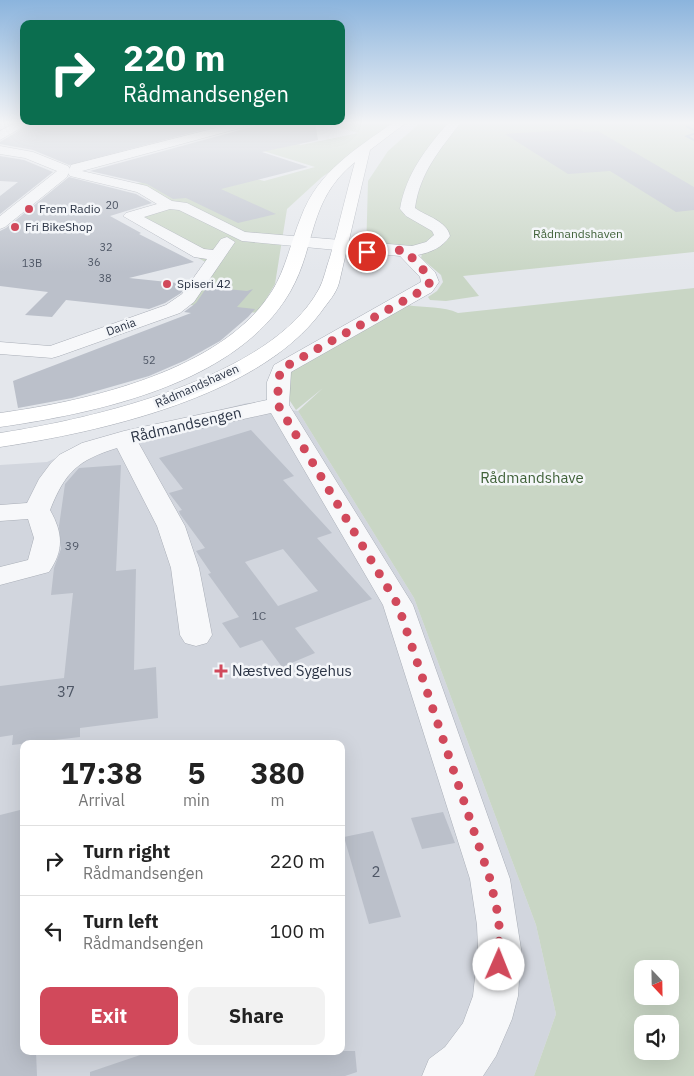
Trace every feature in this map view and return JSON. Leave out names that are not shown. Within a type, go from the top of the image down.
[{"type":"main road","name":"Rådmandshaven","points":[[0,420],[67,408],[129,392],[183,371],[227,348],[265,316],[281,292],[318,193],[336,172]]},
{"type":"main road","name":"Rådmandshaven","points":[[0,440],[92,423],[162,403],[224,376],[276,346],[296,332],[326,293],[331,247],[357,172]]},
{"type":"main road","points":[[300,245],[331,247],[318,193]]},
{"type":"street","points":[[0,224],[67,172]]},
{"type":"street","points":[[74,172],[142,189],[169,205]]},
{"type":"street","points":[[331,247],[405,250],[432,245],[442,236],[442,231],[436,226],[414,216],[407,209],[418,172]]},
{"type":"street","points":[[169,205],[182,206],[242,236],[300,245],[200,253],[131,216],[169,205]]},
{"type":"street","name":"Dania","points":[[0,348],[52,352],[173,309],[188,298],[225,243],[242,236]]},
{"type":"street","points":[[405,250],[429,276],[430,282],[426,288],[281,369],[278,382],[278,405],[398,605],[490,879],[499,919],[500,953],[495,992],[488,1022],[475,1048],[454,1073],[446,1076]]},
{"type":"street","name":"Rådmandsengen","points":[[196,635],[185,568],[171,526],[124,438],[214,417],[278,405]]},
{"type":"street","points":[[0,576],[39,566],[46,553],[48,531],[37,510],[50,477],[63,464],[86,451],[124,438]]},
{"type":"street","points":[[0,513],[37,510]]},
{"type":"shaded area","name":"Næstved Sygehus","points":[[247,403],[298,411],[414,598],[536,925],[556,1014],[534,1076],[0,1076],[0,465],[47,462],[89,443]]},
{"type":"green space","points":[[181,172],[243,175],[264,181],[296,172],[329,172],[287,209],[275,284],[258,313],[182,304],[209,264],[127,218],[170,206],[127,186]]},
{"type":"green space","points":[[374,172],[694,172],[694,208],[689,210],[694,210],[694,252],[463,276],[479,296],[446,301],[430,300],[428,297],[437,291],[443,282],[441,275],[421,258],[422,254],[366,255],[368,181]]},
{"type":"green space","name":"Rådmandshave","points":[[694,288],[694,1076],[534,1076],[556,1014],[536,925],[414,598],[298,411],[323,388],[296,410],[290,401],[285,379],[303,360],[407,305],[458,313]]},
{"type":"building","points":[[0,172],[53,172],[0,214],[0,196],[18,182],[0,181]]},
{"type":"building","points":[[95,172],[287,172],[221,189],[276,214],[238,223],[186,198],[173,199],[147,184]]},
{"type":"building","points":[[565,172],[593,172],[568,174]]},
{"type":"building","points":[[612,172],[669,172],[694,187],[694,210],[676,212]]},
{"type":"building","points":[[69,177],[136,194],[152,203],[110,216],[141,233],[139,234],[194,262],[129,278],[187,284],[181,293],[165,303],[149,309],[66,300],[52,317],[25,315],[48,292],[0,286],[0,231]]},
{"type":"building","points":[[207,287],[247,291],[253,289],[237,307],[255,309],[220,341],[186,360],[149,376],[72,398],[18,408],[13,381],[191,313],[184,312],[196,303]]},
{"type":"building","points":[[251,430],[294,476],[283,480],[332,533],[317,538],[372,599],[295,628],[315,653],[282,667],[262,640],[240,648],[222,623],[239,617],[208,574],[211,573],[196,551],[205,548],[180,514],[179,511],[182,510],[169,493],[183,489],[159,458]],"holes":[[[283,549],[318,591],[278,606],[245,562]]]},
{"type":"building","points":[[121,465],[116,571],[136,569],[134,670],[156,667],[158,718],[80,728],[80,737],[54,740],[20,740],[20,744],[12,745],[13,735],[0,737],[0,686],[64,678],[73,593],[51,595],[54,568],[61,549],[59,526],[65,484],[79,468]]},
{"type":"building","points":[[20,810],[20,1055],[36,1055],[37,1076],[0,1076],[0,815]]},
{"type":"building","points":[[443,812],[455,843],[422,849],[411,818]]},
{"type":"building","points":[[373,831],[401,917],[369,924],[345,837]]},
{"type":"building","points":[[345,1051],[355,1051],[357,1072],[345,1076],[90,1076],[90,1072],[140,1055],[345,1055]]},
{"type":"place","name":"Frem Radio","points":[[29,209]]},
{"type":"place","name":"Fri BikeShop","points":[[15,227]]},
{"type":"place","name":"Spiseri 42","points":[[167,284]]},
{"type":"place","name":"Næstved Sygehus","points":[[221,671]]},
{"type":"route","points":[[367,252],[405,250],[429,276],[430,282],[426,288],[409,298],[297,358],[281,369],[278,382],[278,405],[398,605],[490,879],[499,919],[499,965]]}]
